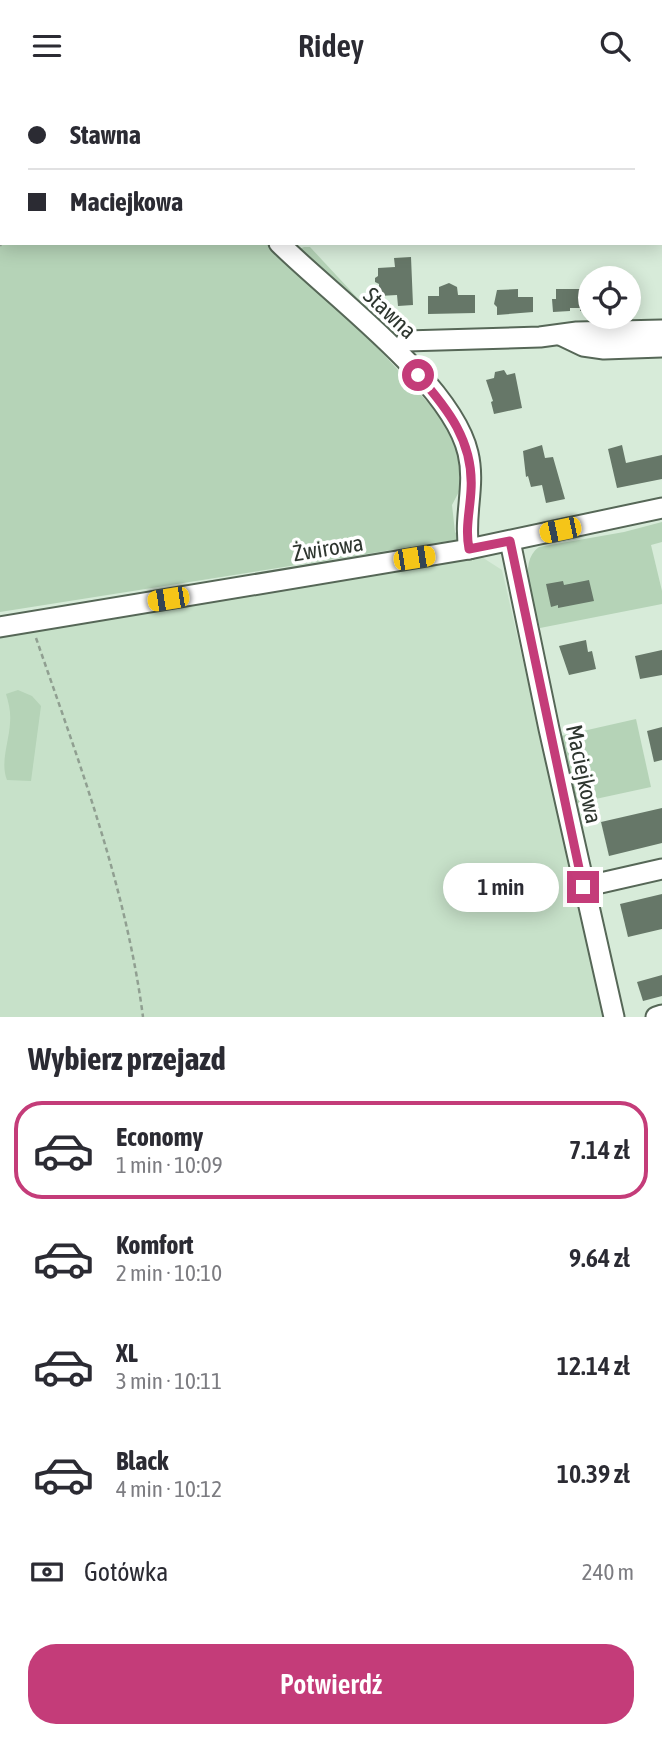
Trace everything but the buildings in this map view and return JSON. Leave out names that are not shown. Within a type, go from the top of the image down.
[{"type":"street","name":"Stawna","points":[[281,245],[395,350],[428,386],[457,425],[464,439],[471,468],[471,495],[466,526],[469,549]]},
{"type":"street","points":[[406,341],[662,330]]},
{"type":"street","points":[[559,335],[583,346],[604,349],[662,347]]},
{"type":"street","name":"Żwirowa","points":[[0,627],[469,549],[662,508]]},
{"type":"street","name":"Maciejkowa","points":[[510,541],[591,885],[614,1017]]},
{"type":"street","points":[[591,885],[662,869]]},
{"type":"street","points":[[656,1017],[662,1015]]},
{"type":"path","points":[[31,622],[86,782],[136,961],[143,1017]]},
{"type":"shaded area","points":[[0,245],[273,245],[375,345],[455,432],[464,482],[452,505],[455,532],[461,539],[0,612]]},
{"type":"shaded area","points":[[310,247],[389,332],[297,250]]},
{"type":"shaded area","points":[[662,522],[662,542],[651,545],[662,591],[662,604],[540,628],[528,574],[532,554],[539,547],[624,532]]},
{"type":"shaded area","points":[[477,554],[502,570],[605,1017],[0,1017],[0,632]]},
{"type":"shaded area","points":[[18,690],[32,696],[41,706],[31,781],[7,780],[5,773],[10,719],[6,694]]},
{"type":"shaded area","points":[[636,719],[651,787],[577,803],[561,736]]},
{"type":"route","points":[[418,375],[450,413],[464,439],[472,480],[466,526],[469,549],[510,541],[583,887]]}]
